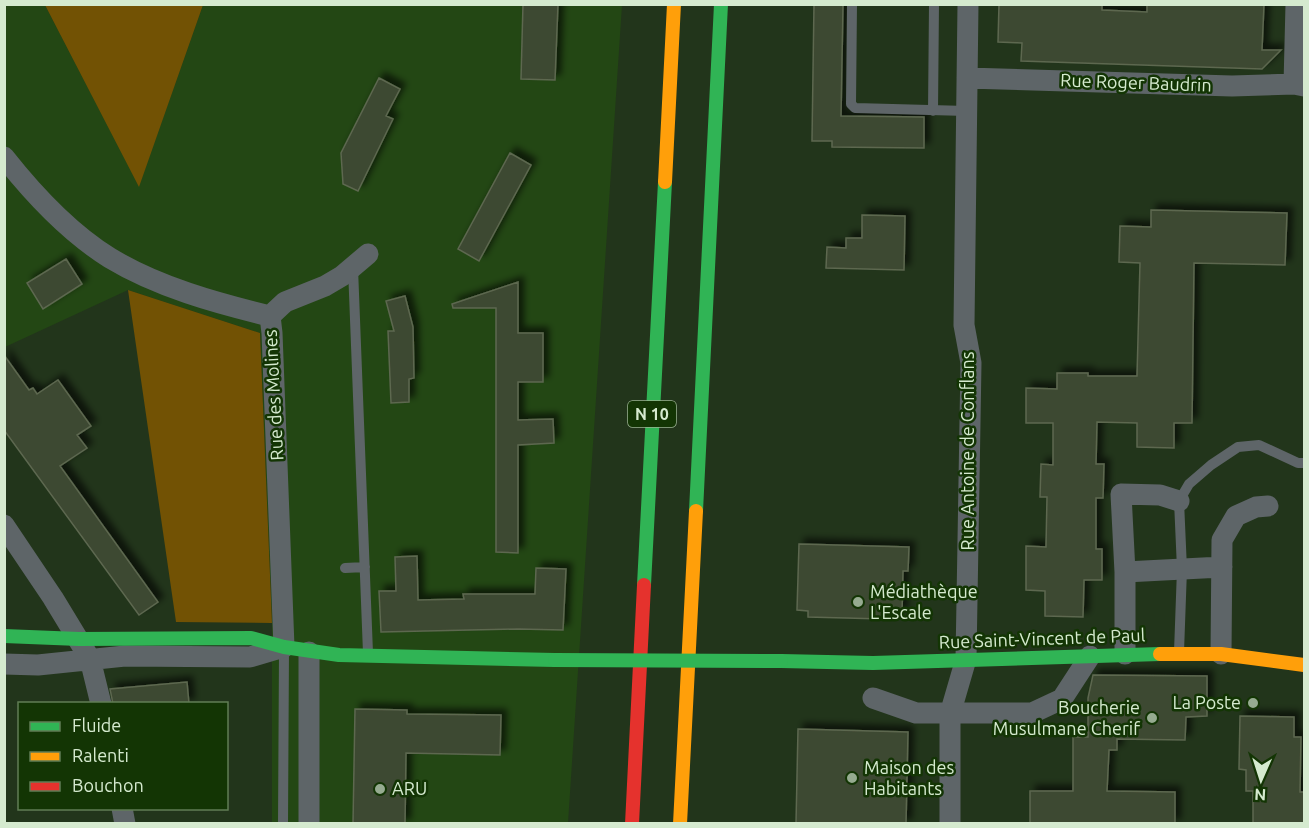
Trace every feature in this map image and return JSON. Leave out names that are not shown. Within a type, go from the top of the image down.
[{"type":"main road","name":"N 10","points":[[632,824],[674,4]]},
{"type":"main road","name":"N 10","points":[[680,824],[721,4]]},
{"type":"main road","name":"Rue Saint-Vincent de Paul","points":[[4,636],[79,639],[250,638],[309,652],[368,656],[873,663],[1146,653],[1221,654],[1305,665]]},
{"type":"street","name":"Rue Antoine de Conflans","points":[[951,824],[950,714],[966,659],[971,363],[964,325],[968,4]]},
{"type":"street","points":[[1296,4],[1299,85]]},
{"type":"street","name":"Rue Roger Baudrin","points":[[967,78],[1232,86],[1299,85]]},
{"type":"street","name":"Rue des Molines","points":[[4,157],[44,205],[89,243],[111,258],[172,287],[270,316],[284,647]]},
{"type":"street","points":[[270,316],[285,302],[325,286],[360,261]]},
{"type":"street","points":[[1125,654],[1125,572],[1112,494],[1160,495],[1179,501]]},
{"type":"street","points":[[1221,654],[1222,540],[1236,516],[1256,507],[1268,506]]},
{"type":"street","points":[[4,525],[90,659],[101,702]]},
{"type":"street","points":[[1125,572],[1222,567]]},
{"type":"street","points":[[4,664],[38,665],[125,656],[250,657],[284,647]]},
{"type":"street","points":[[309,652],[309,824]]},
{"type":"street","points":[[873,698],[916,713],[1032,713],[1062,699],[1090,656]]},
{"type":"lane","points":[[852,4],[851,104],[855,108],[967,111]]},
{"type":"lane","points":[[933,111],[934,4]]},
{"type":"lane","points":[[360,261],[364,567],[368,656]]},
{"type":"lane","points":[[1179,655],[1182,569],[1179,501],[1188,484],[1238,447],[1259,445],[1298,463],[1305,463]]},
{"type":"lane","points":[[345,568],[364,567]]},
{"type":"lane","points":[[283,824],[284,647]]},
{"type":"shaded area","points":[[4,5],[45,5],[139,186],[203,5],[622,5],[568,823],[272,823],[272,623],[260,333],[128,290],[5,347]]},
{"type":"shaded area","points":[[45,5],[203,5],[139,187]]},
{"type":"shaded area","points":[[128,290],[260,333],[272,623],[176,622]]},
{"type":"building","points":[[523,4],[558,4],[555,80],[521,79]]},
{"type":"building","points":[[814,4],[843,4],[841,116],[924,117],[924,148],[832,147],[832,141],[812,141]]},
{"type":"building","points":[[999,4],[1102,4],[1102,10],[1147,12],[1147,4],[1264,4],[1262,50],[1281,50],[1262,69],[1021,61],[1022,43],[998,42]]},
{"type":"building","points":[[379,78],[400,89],[386,116],[393,119],[358,191],[343,184],[341,153]]},
{"type":"building","points":[[510,153],[531,165],[479,261],[458,249]]},
{"type":"building","points":[[1151,210],[1287,213],[1285,265],[1194,263],[1192,423],[1174,423],[1174,448],[1137,447],[1137,423],[1097,422],[1096,464],[1104,464],[1103,498],[1096,498],[1096,549],[1102,549],[1102,580],[1084,580],[1083,617],[1045,616],[1045,591],[1026,590],[1026,546],[1046,547],[1047,497],[1040,497],[1041,464],[1053,465],[1053,423],[1026,423],[1026,388],[1057,389],[1057,373],[1088,373],[1088,376],[1137,376],[1140,263],[1119,262],[1120,226],[1151,227]]},
{"type":"building","points":[[862,215],[905,216],[904,270],[826,268],[827,247],[846,248],[846,238],[862,238]]},
{"type":"building","points":[[66,259],[82,284],[43,309],[27,283]]},
{"type":"building","points":[[518,282],[518,333],[543,333],[543,382],[518,382],[518,420],[553,419],[554,443],[518,445],[518,553],[496,552],[496,308],[453,308],[452,304]]},
{"type":"building","points":[[405,296],[413,327],[414,378],[409,379],[409,402],[391,403],[388,331],[394,331],[386,301]]},
{"type":"building","points":[[4,355],[29,390],[33,388],[37,394],[58,380],[91,426],[77,435],[87,448],[60,466],[158,602],[139,615],[4,430]]},
{"type":"building","points":[[799,544],[909,547],[908,571],[903,571],[902,614],[883,613],[883,619],[808,617],[808,611],[797,610]]},
{"type":"building","points":[[417,556],[418,600],[464,599],[463,594],[535,594],[536,568],[566,569],[563,630],[381,632],[379,591],[396,591],[395,557]]},
{"type":"building","points":[[1093,675],[1207,676],[1207,716],[1186,717],[1185,740],[1117,739],[1117,750],[1109,750],[1107,791],[1175,792],[1175,824],[1030,824],[1030,791],[1073,791],[1073,737],[1088,737],[1088,698]]},
{"type":"building","points":[[187,682],[189,702],[113,702],[110,689]]},
{"type":"building","name":"ARU","points":[[355,709],[407,710],[407,714],[501,715],[500,755],[406,753],[405,824],[353,824]]},
{"type":"building","points":[[1240,716],[1294,717],[1294,737],[1301,737],[1300,792],[1305,792],[1305,824],[1253,824],[1253,791],[1246,791],[1246,770],[1239,769]]},
{"type":"building","name":"Maison des Habitants","points":[[798,729],[908,732],[906,824],[796,824]]},
{"type":"traffic: fast","points":[[696,511],[721,4]]},
{"type":"traffic: fast","points":[[644,585],[665,182]]},
{"type":"traffic: fast","points":[[4,636],[79,639],[251,638],[284,647],[339,655],[555,660]]},
{"type":"traffic: fast","points":[[781,661],[873,663],[1160,654]]},
{"type":"traffic: fast","points":[[555,660],[781,661]]},
{"type":"traffic: slow","points":[[665,182],[674,4]]},
{"type":"traffic: slow","points":[[680,824],[696,511]]},
{"type":"traffic: slow","points":[[1160,654],[1221,654],[1304,665]]},
{"type":"traffic: jam","points":[[632,824],[644,585]]},
{"type":"place","name":"Médiathèque L'Escale","points":[[858,602]]},
{"type":"place","name":"La Poste","points":[[1253,703]]},
{"type":"place","name":"Boucherie Musulmane Cherif","points":[[1152,718]]},
{"type":"place","name":"Maison des Habitants","points":[[852,778]]},
{"type":"place","name":"ARU","points":[[380,789]]}]
